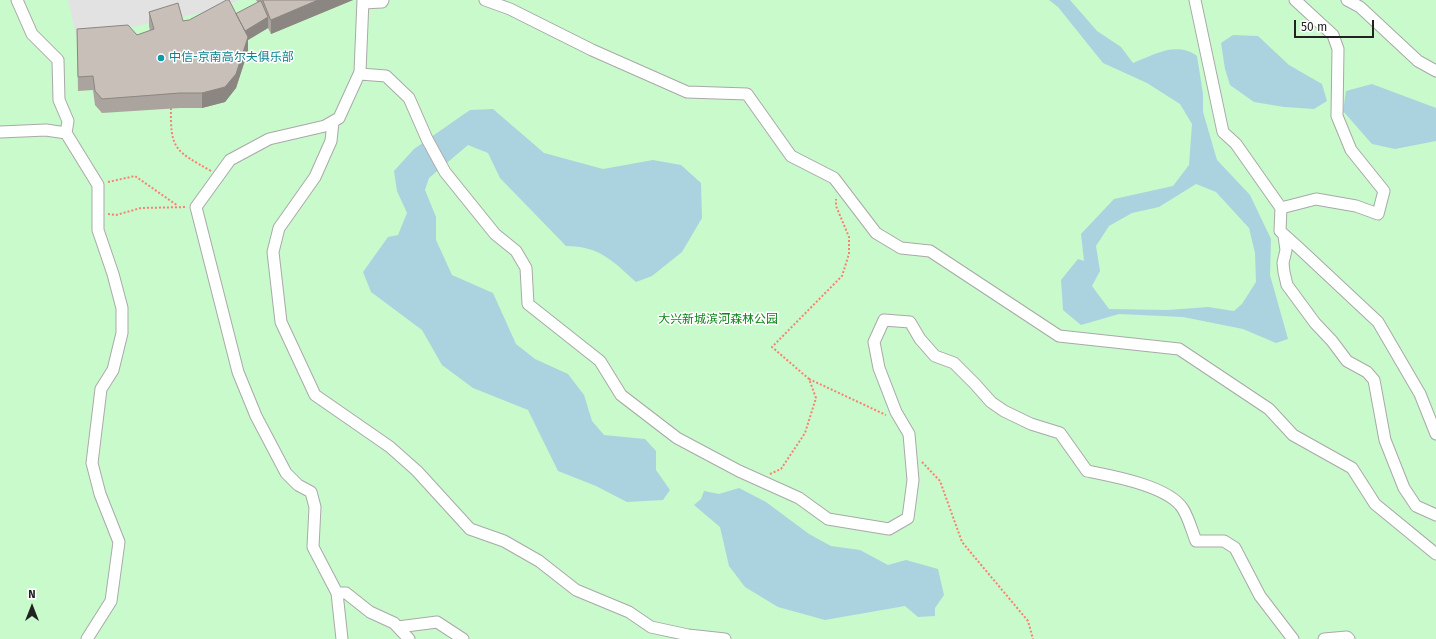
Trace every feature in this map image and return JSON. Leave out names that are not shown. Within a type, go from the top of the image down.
[{"type":"street","points":[[18,0],[32,34],[58,60],[59,100],[68,121],[66,133],[98,185],[98,230],[113,274],[122,308],[122,333],[113,370],[101,388],[92,463],[100,494],[119,542],[111,602],[87,639]]},
{"type":"street","points":[[342,639],[337,593],[313,547],[315,507],[311,492],[286,474],[256,416],[238,372],[196,207],[230,160],[269,139],[325,126],[340,118],[360,74],[363,2],[382,2],[383,0]]},
{"type":"street","points":[[485,0],[510,9],[592,50],[687,92],[747,94],[792,156],[834,178],[876,233],[901,248],[930,251],[1059,336],[1179,349],[1270,409],[1293,435],[1352,468],[1375,504],[1436,554]]},
{"type":"street","points":[[1195,0],[1223,132],[1236,144],[1281,208],[1280,232],[1378,322],[1420,394],[1436,434]]},
{"type":"street","points":[[1281,208],[1316,199],[1356,206],[1378,214],[1384,191],[1351,150],[1337,116],[1338,50],[1333,35],[1295,0]]},
{"type":"street","points":[[1347,0],[1360,7],[1418,61],[1436,71]]},
{"type":"street","points":[[360,74],[386,76],[409,98],[427,139],[445,172],[495,234],[516,251],[526,268],[528,304],[600,361],[621,395],[677,438],[799,498],[828,519],[889,529],[908,518],[913,480],[911,453],[909,434],[896,412],[879,368],[874,342],[884,320],[910,322],[920,339],[935,356],[954,363],[991,402],[1004,411],[1031,424],[1060,433],[1087,471],[1127,478],[1170,496],[1183,508],[1196,541],[1224,542],[1235,548],[1260,596],[1293,639]]},
{"type":"street","points":[[333,122],[331,141],[315,177],[279,228],[273,252],[281,322],[315,395],[390,447],[417,471],[470,529],[504,541],[539,561],[576,590],[629,612],[651,627],[688,635],[725,639]]},
{"type":"street","points":[[0,132],[46,130],[66,133]]},
{"type":"street","points":[[1284,236],[1286,250],[1283,263],[1287,284],[1315,323],[1332,341],[1347,361],[1367,372],[1374,380],[1385,440],[1404,488],[1416,506],[1436,515]]},
{"type":"street","points":[[337,593],[346,593],[370,612],[394,623],[409,639]]},
{"type":"street","points":[[398,627],[437,622],[463,639]]},
{"type":"street","points":[[1324,639],[1347,637],[1349,639]]},
{"type":"path","points":[[171,108],[172,140],[182,155],[219,175]]},
{"type":"path","points":[[98,185],[135,176],[180,206]]},
{"type":"path","points":[[834,178],[836,206],[849,237],[849,254],[842,276],[772,347],[809,379],[903,423]]},
{"type":"path","points":[[98,213],[116,215],[141,208],[180,206],[196,207]]},
{"type":"path","points":[[752,476],[765,477],[781,469],[806,433],[816,398],[809,379]]},
{"type":"path","points":[[911,453],[940,481],[962,542],[1028,620],[1033,639]]},
{"type":"green space","name":"大兴新城滨河森林公园","points":[[0,0],[1436,0],[1436,639],[0,639]]},
{"type":"shaded area","points":[[68,0],[239,0],[216,10],[77,38]]},
{"type":"water","points":[[1049,0],[1070,0],[1097,31],[1121,47],[1133,63],[1157,53],[1173,50],[1189,52],[1197,56],[1203,94],[1203,112],[1217,160],[1250,195],[1271,239],[1270,275],[1288,339],[1276,343],[1243,329],[1183,317],[1119,314],[1081,325],[1063,310],[1061,280],[1078,259],[1084,261],[1081,234],[1114,199],[1173,186],[1189,165],[1192,124],[1180,104],[1147,83],[1103,63],[1058,7]],"holes":[[[1196,184],[1216,192],[1249,228],[1255,253],[1256,282],[1242,304],[1234,311],[1208,307],[1168,310],[1109,309],[1092,286],[1100,271],[1096,246],[1109,226],[1132,213],[1159,207]]]},
{"type":"water","points":[[1233,35],[1258,36],[1289,65],[1322,84],[1327,101],[1314,109],[1284,107],[1254,102],[1230,85],[1225,69],[1221,43]]},
{"type":"water","points":[[1372,84],[1436,108],[1436,141],[1395,149],[1372,144],[1343,111],[1346,91]]},
{"type":"water","points":[[493,109],[544,153],[603,169],[653,160],[681,165],[701,183],[702,218],[682,252],[652,276],[636,282],[605,256],[588,249],[566,246],[500,178],[488,153],[468,145],[429,178],[425,190],[436,217],[436,240],[452,275],[493,293],[516,344],[535,359],[568,374],[584,395],[592,421],[604,435],[645,439],[656,451],[656,470],[670,490],[663,500],[627,502],[596,486],[558,471],[528,410],[473,388],[442,365],[422,330],[371,292],[363,272],[388,237],[398,235],[407,213],[397,191],[394,171],[414,149],[470,110]]},
{"type":"water","points":[[739,488],[766,502],[809,534],[831,546],[860,550],[888,565],[906,560],[938,569],[944,595],[935,608],[935,616],[918,617],[905,606],[825,620],[778,607],[745,587],[729,566],[720,527],[694,505],[701,499],[704,491],[719,494]]},
{"type":"building","name":"中信-京南高尔夫俱乐部","points":[[229,0],[248,37],[236,74],[225,87],[202,93],[180,93],[102,99],[95,91],[93,76],[78,77],[77,29],[128,25],[137,35],[154,29],[149,12],[178,3],[183,21],[189,20]]},
{"type":"building","points":[[263,0],[318,0],[271,20]]},
{"type":"building","points":[[261,1],[268,17],[245,31],[236,14]]},
{"type":"place","name":"中信-京南高尔夫俱乐部","points":[[161,58]]}]
